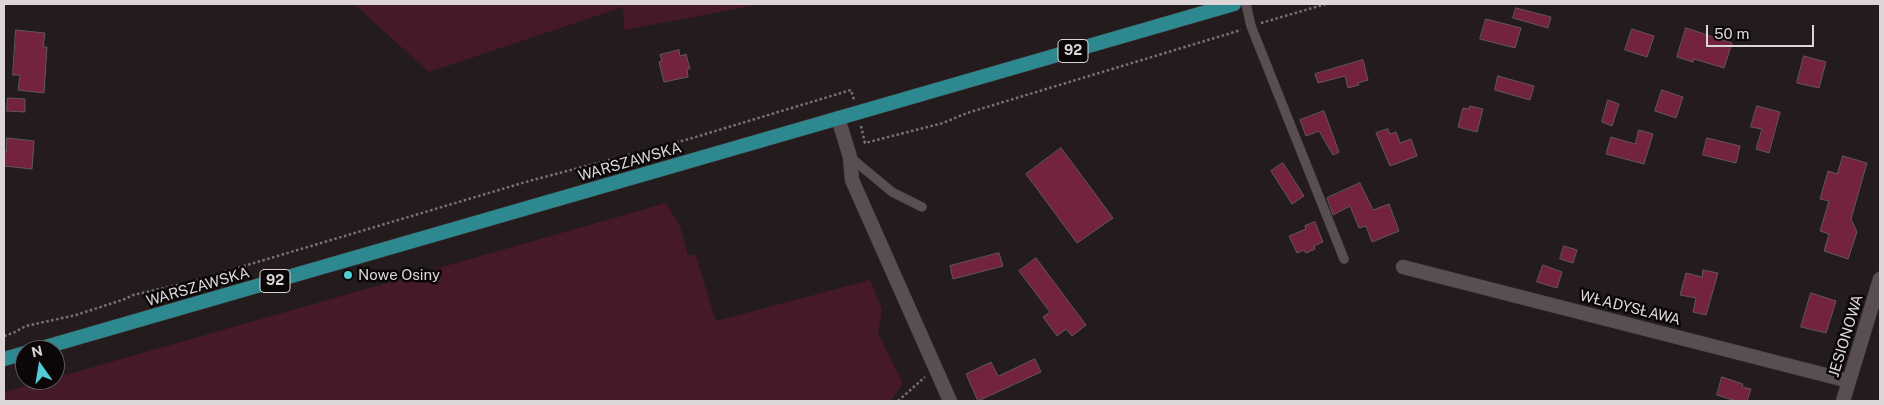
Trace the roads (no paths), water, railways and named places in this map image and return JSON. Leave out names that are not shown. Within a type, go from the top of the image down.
[{"type":"main road","name":"WARSZAWSKA","points":[[65,341],[1234,4]]},
{"type":"street","points":[[838,118],[850,156],[852,180],[950,401]]},
{"type":"street","name":"WŁADYSŁAWA","points":[[1403,267],[1850,380]]},
{"type":"street","name":"JESIONOWA","points":[[1843,401],[1880,279]]},
{"type":"lane","points":[[1246,4],[1251,26],[1344,260]]},
{"type":"lane","points":[[850,156],[892,192],[922,207]]},
{"type":"place","name":"Nowe Osiny","points":[[348,275]]}]
